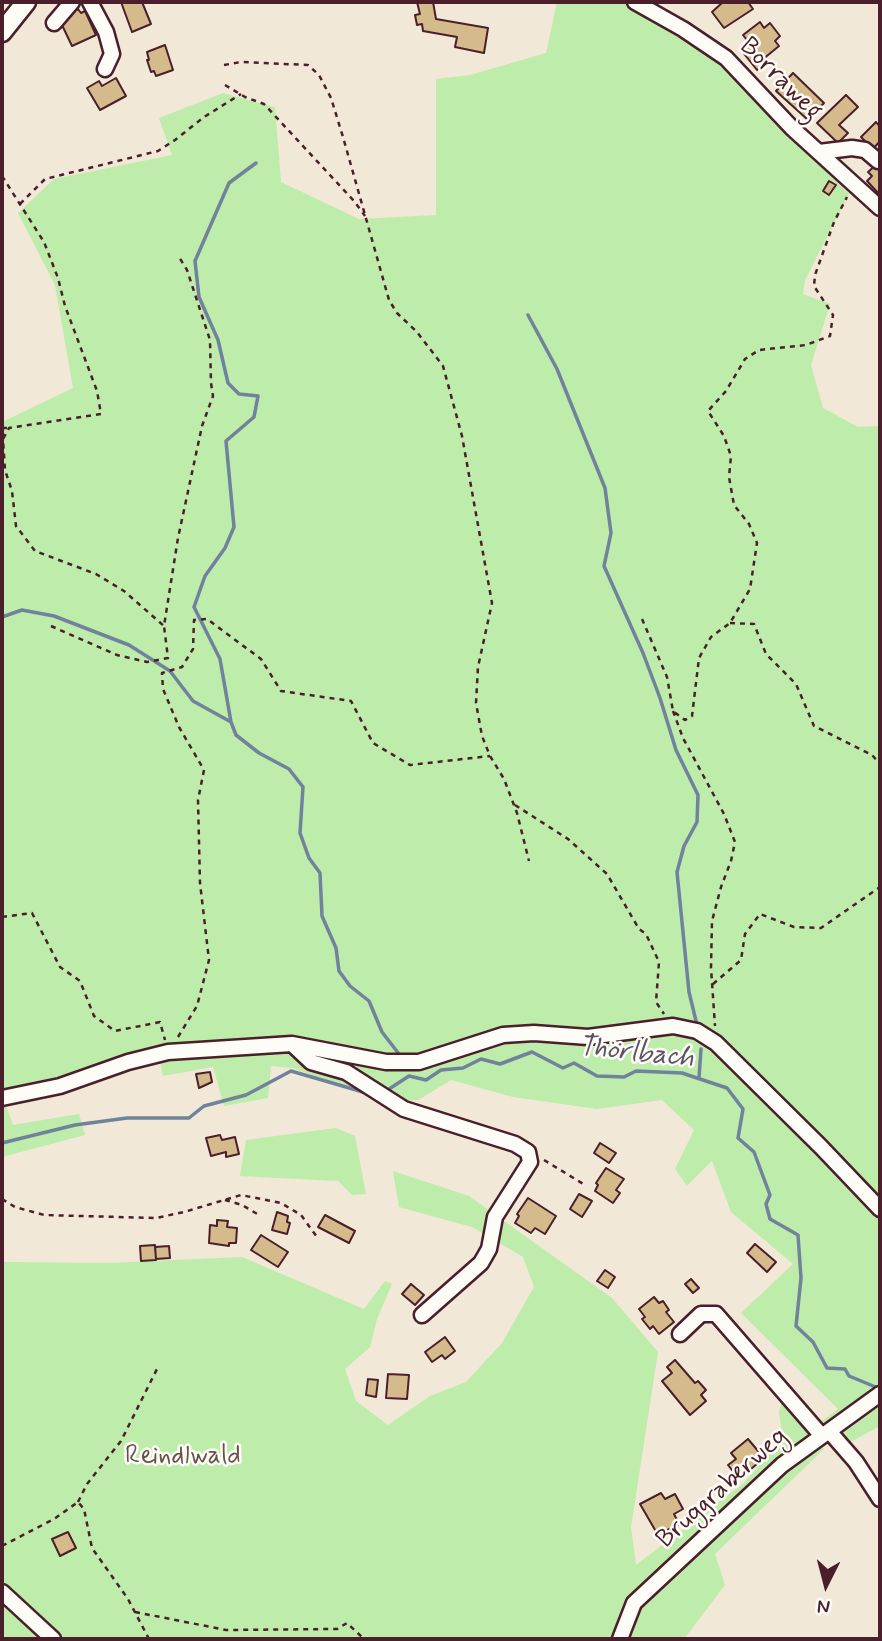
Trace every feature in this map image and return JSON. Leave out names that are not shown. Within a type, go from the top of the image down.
[{"type":"main road","points":[[2,32],[26,2]]},
{"type":"street","points":[[54,23],[72,2]]},
{"type":"street","points":[[90,2],[106,32],[112,54],[105,69]]},
{"type":"street","name":"Borraweg","points":[[635,2],[726,58],[819,152],[880,208]]},
{"type":"street","points":[[819,152],[852,148],[865,150],[878,161]]},
{"type":"street","points":[[2,1098],[60,1086],[128,1062],[168,1052],[292,1044],[386,1062],[419,1062],[503,1035],[534,1033],[588,1037],[673,1026],[697,1031],[716,1043],[880,1209]]},
{"type":"street","points":[[292,1044],[311,1062],[346,1072],[404,1109],[515,1144],[528,1152],[530,1162],[495,1217],[489,1249],[481,1263],[422,1315]]},
{"type":"street","points":[[680,1334],[701,1314],[716,1314],[825,1434],[856,1462],[880,1499]]},
{"type":"street","name":"Bruggraberweg","points":[[620,1639],[634,1603],[782,1465],[880,1394]]},
{"type":"street","points":[[2,1592],[53,1639]]},
{"type":"path","points":[[224,65],[241,62],[308,65],[319,75],[331,98],[389,300],[443,366],[463,436],[492,603],[478,667],[476,703],[482,736],[514,804],[530,861]]},
{"type":"path","points":[[225,85],[264,104],[354,201],[366,219]]},
{"type":"path","points":[[20,205],[45,179],[158,150],[241,94]]},
{"type":"path","points":[[2,176],[44,242],[97,391],[101,414],[2,428]]},
{"type":"path","points":[[673,711],[685,720],[692,716],[699,658],[711,637],[730,623],[750,589],[757,543],[749,524],[734,505],[729,477],[731,456],[724,436],[708,411],[726,391],[745,359],[759,350],[806,345],[830,336],[833,315],[814,286],[834,222],[849,194],[856,187]]},
{"type":"path","points":[[51,626],[117,655],[147,662],[168,659],[164,626],[178,538],[202,426],[213,396],[210,340],[187,270],[179,257]]},
{"type":"path","points":[[9,428],[3,439],[5,470],[12,491],[16,526],[35,551],[96,574],[124,591],[164,626]]},
{"type":"path","points":[[168,1052],[197,1006],[209,960],[200,883],[198,800],[204,770],[179,727],[163,689],[162,673],[183,667],[193,649],[194,620],[207,619],[261,659],[281,691],[351,701],[373,743],[410,765],[490,756]]},
{"type":"path","points":[[642,619],[667,677],[673,711],[683,738],[724,814],[735,842],[712,921],[716,1043]]},
{"type":"path","points":[[730,623],[754,624],[766,654],[796,684],[814,726],[873,755],[880,764]]},
{"type":"path","points":[[514,804],[568,839],[607,874],[639,929],[646,934],[659,962],[656,1002],[673,1026]]},
{"type":"path","points":[[712,985],[741,960],[746,934],[760,914],[794,927],[821,928],[880,887]]},
{"type":"path","points":[[2,917],[32,913],[60,967],[80,981],[94,1016],[115,1031],[160,1022],[168,1052]]},
{"type":"path","points":[[528,1152],[585,1185]]},
{"type":"path","points":[[2,1199],[44,1215],[156,1218],[242,1195],[281,1203],[301,1215],[317,1237]]},
{"type":"path","points":[[222,1200],[242,1205],[259,1215]]},
{"type":"path","points":[[2,1546],[54,1519],[78,1502],[87,1484],[121,1441],[157,1370]]},
{"type":"path","points":[[78,1502],[83,1509],[92,1548],[135,1612],[149,1639]]},
{"type":"path","points":[[135,1612],[226,1630],[337,1629],[347,1623],[364,1639]]},
{"type":"green space","points":[[557,2],[621,2],[677,34],[722,64],[849,194],[805,280],[803,294],[830,304],[811,365],[823,408],[858,427],[880,426],[880,1426],[845,1445],[819,1423],[838,1409],[741,1313],[793,1264],[731,1212],[712,1161],[687,1186],[675,1169],[694,1130],[662,1100],[597,1109],[513,1097],[451,1080],[418,1100],[380,1101],[293,1068],[271,1066],[268,1098],[224,1106],[213,1067],[163,1076],[157,1048],[126,1055],[58,1079],[2,1091],[2,422],[73,388],[55,285],[18,213],[54,179],[172,155],[159,118],[223,93],[275,107],[281,182],[359,219],[436,215],[436,79],[470,75],[546,53]]},
{"type":"green space","points":[[2,1103],[5,1103],[13,1125],[79,1114],[85,1135],[2,1157]]},
{"type":"green space","points":[[336,1128],[355,1136],[366,1194],[352,1195],[338,1181],[240,1176],[246,1140]]},
{"type":"green space","name":"Reindlwald","points":[[393,1171],[469,1196],[612,1298],[658,1352],[631,1527],[636,1565],[744,1483],[783,1438],[779,1412],[782,1401],[824,1449],[715,1554],[725,1585],[684,1639],[2,1639],[2,1262],[109,1263],[242,1257],[364,1309],[385,1281],[392,1284],[377,1319],[370,1347],[345,1369],[356,1401],[388,1425],[430,1396],[466,1382],[502,1343],[534,1287],[523,1257],[472,1227],[399,1207]]},
{"type":"building","points":[[121,2],[142,2],[151,24],[132,32]]},
{"type":"building","points":[[417,2],[433,2],[436,19],[488,28],[484,53],[455,47],[457,37],[423,31],[422,24],[417,25],[415,15],[420,14]]},
{"type":"building","points":[[723,2],[748,2],[753,9],[724,28],[712,12]]},
{"type":"building","points":[[78,9],[81,13],[85,11],[96,35],[72,46],[61,23],[67,20],[65,15]]},
{"type":"building","points":[[760,22],[764,28],[770,23],[780,36],[775,41],[779,46],[762,60],[765,64],[757,70],[741,50],[750,44],[743,35]]},
{"type":"building","points":[[165,45],[173,70],[156,76],[154,71],[151,72],[147,52]]},
{"type":"building","points":[[793,73],[824,103],[808,120],[776,91]]},
{"type":"building","points":[[116,78],[126,96],[100,110],[87,88],[99,81],[102,86]]},
{"type":"building","points":[[846,95],[858,107],[839,125],[848,133],[838,143],[817,123]]},
{"type":"building","points":[[876,122],[880,127],[880,141],[873,149],[861,137]]},
{"type":"building","points":[[876,165],[880,166],[880,195],[867,181],[872,176],[868,172]]},
{"type":"building","points":[[829,181],[836,185],[829,195],[823,191]]},
{"type":"building","points":[[210,1072],[212,1082],[199,1088],[196,1074]]},
{"type":"building","points":[[220,1135],[222,1140],[235,1137],[239,1154],[226,1157],[226,1152],[211,1156],[206,1138]]},
{"type":"building","points":[[600,1143],[616,1153],[609,1163],[594,1153]]},
{"type":"building","points":[[606,1168],[624,1179],[616,1190],[620,1193],[613,1203],[595,1191],[598,1185],[596,1183]]},
{"type":"building","points":[[579,1194],[592,1201],[582,1217],[570,1209]]},
{"type":"building","points":[[528,1198],[556,1216],[545,1234],[535,1228],[531,1233],[515,1223],[519,1216],[517,1214]]},
{"type":"building","points":[[277,1212],[288,1216],[287,1222],[290,1223],[287,1234],[272,1230]]},
{"type":"building","points":[[325,1215],[355,1231],[349,1243],[318,1227]]},
{"type":"building","points":[[217,1220],[228,1221],[227,1227],[237,1228],[236,1243],[229,1243],[229,1246],[209,1243],[210,1225],[217,1226]]},
{"type":"building","points":[[261,1235],[288,1252],[278,1267],[251,1250]]},
{"type":"building","points":[[755,1244],[776,1262],[767,1272],[747,1253]]},
{"type":"building","points":[[155,1245],[156,1260],[141,1261],[140,1246]]},
{"type":"building","points":[[169,1246],[170,1258],[156,1259],[155,1247]]},
{"type":"building","points":[[605,1270],[615,1277],[608,1288],[597,1281]]},
{"type":"building","points":[[691,1279],[699,1288],[693,1293],[685,1284]]},
{"type":"building","points":[[411,1284],[424,1295],[415,1305],[402,1294]]},
{"type":"building","points":[[654,1297],[659,1303],[663,1301],[669,1310],[666,1312],[674,1322],[659,1334],[653,1326],[650,1329],[642,1319],[645,1317],[639,1309]]},
{"type":"building","points":[[445,1337],[455,1351],[445,1359],[442,1355],[432,1362],[425,1352]]},
{"type":"building","points":[[675,1360],[695,1383],[698,1381],[706,1390],[701,1395],[706,1401],[690,1415],[662,1381],[672,1373],[667,1367]]},
{"type":"building","points":[[388,1374],[409,1375],[407,1399],[386,1398]]},
{"type":"building","points":[[368,1379],[378,1380],[376,1397],[366,1395]]},
{"type":"building","points":[[748,1439],[764,1458],[739,1479],[728,1465],[736,1459],[731,1453]]},
{"type":"building","points":[[661,1493],[665,1499],[675,1494],[683,1509],[674,1514],[679,1524],[658,1535],[640,1504]]},
{"type":"building","points":[[68,1532],[76,1548],[60,1556],[52,1539]]},
{"type":"waterway","points":[[256,163],[229,183],[195,261],[199,297],[218,340],[228,383],[239,394],[258,396],[254,417],[226,441],[234,527],[225,548],[205,576],[194,607],[220,659],[231,722],[236,735],[259,753],[289,769],[303,787],[300,833],[309,858],[320,873],[322,916],[336,948],[339,971],[350,986],[369,1001],[382,1032],[399,1054]]},
{"type":"waterway","points":[[528,315],[557,369],[605,488],[611,533],[604,566],[643,653],[676,750],[698,795],[697,822],[684,846],[677,872],[689,992],[697,1025]]},
{"type":"waterway","points":[[2,617],[22,610],[54,616],[129,645],[170,671],[193,701],[231,722]]},
{"type":"waterway","points":[[699,1078],[701,1049]]},
{"type":"waterway","name":"Thörlbach","points":[[386,1091],[409,1076],[426,1080],[441,1070],[463,1068],[481,1059],[500,1064],[532,1052],[563,1068],[574,1063],[597,1076],[624,1077],[636,1071],[682,1073],[727,1088],[743,1109],[738,1138],[754,1152],[770,1195],[766,1204],[770,1219],[798,1235],[801,1278],[796,1326],[813,1342],[827,1368],[845,1369],[849,1376],[878,1388]]},
{"type":"waterway","name":"Thörlbach","points":[[2,1143],[75,1125],[127,1118],[189,1118],[204,1106],[246,1095],[291,1071],[370,1094]]}]
